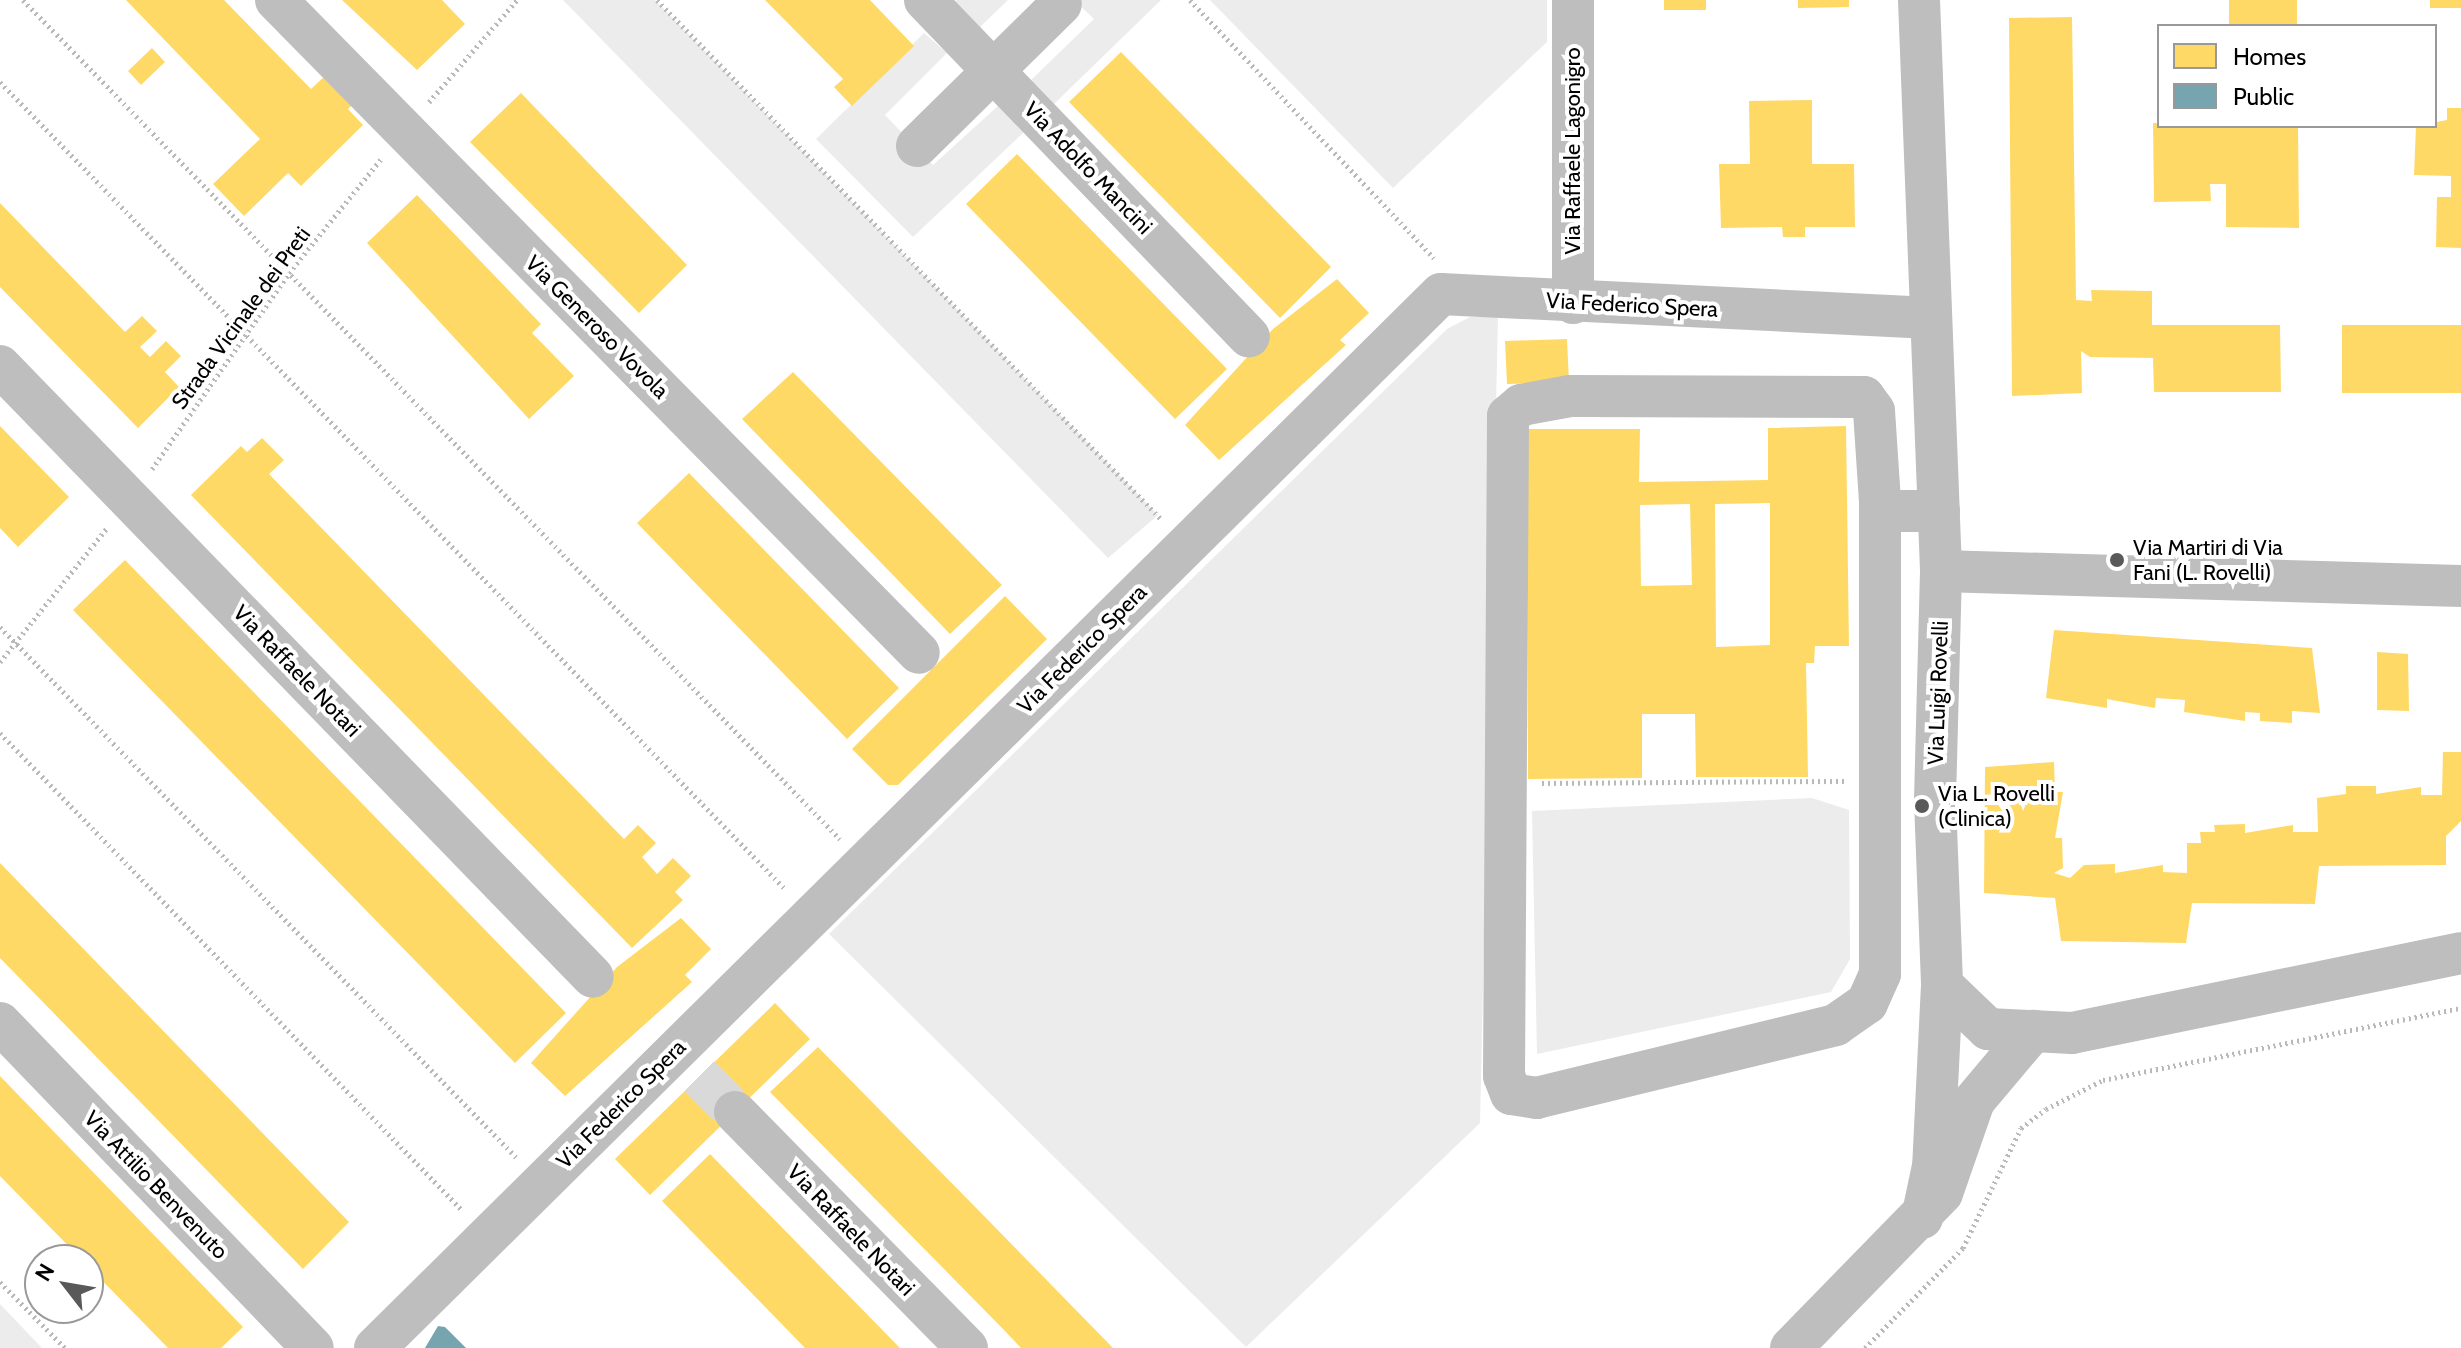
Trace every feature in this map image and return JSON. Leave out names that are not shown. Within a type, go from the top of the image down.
[{"type":"street","name":"Via Generoso Vovola","points":[[276,0],[919,653]]},
{"type":"street","name":"Via Adolfo Mancini","points":[[925,0],[1249,337]]},
{"type":"street","name":"Via Raffaele Lagonigro","points":[[1573,0],[1573,303]]},
{"type":"street","name":"Via Luigi Rovelli","points":[[1919,0],[1941,571],[1935,801],[1942,985],[1933,1166],[1922,1218]]},
{"type":"street","points":[[917,146],[1061,4]]},
{"type":"street","name":"Via Federico Spera","points":[[375,1348],[541,1183],[687,1064],[812,916],[1441,294],[1573,303],[1930,318]]},
{"type":"street","name":"Via Raffaele Notari","points":[[0,366],[593,977]]},
{"type":"street","points":[[1570,396],[1864,397],[1874,411],[1880,501],[1881,780],[1880,974],[1867,1003],[1836,1025],[1537,1098],[1511,1094],[1504,1076],[1510,783],[1508,416],[1521,405],[1570,396]]},
{"type":"street","points":[[1880,501],[1891,511],[1939,511]]},
{"type":"street","points":[[1941,571],[2461,586]]},
{"type":"street","points":[[1942,985],[1988,1029],[2072,1033],[2461,953]]},
{"type":"street","name":"Via Attilio Benvenuto","points":[[0,1023],[313,1348]]},
{"type":"street","points":[[1791,1348],[1922,1218],[1942,1193],[1974,1101],[2033,1031]]},
{"type":"street","name":"Via Raffaele Notari","points":[[735,1112],[967,1348]]},
{"type":"path","points":[[23,0],[865,864]]},
{"type":"path","name":"Strada Vicinale dei Preti","points":[[0,662],[131,498],[248,337],[289,273],[517,0]]},
{"type":"path","points":[[657,0],[1187,546]]},
{"type":"path","points":[[1190,0],[1469,296]]},
{"type":"path","points":[[0,82],[812,916]]},
{"type":"path","points":[[0,627],[541,1183]]},
{"type":"path","points":[[0,733],[488,1236]]},
{"type":"path","points":[[1510,783],[1881,780]]},
{"type":"path","points":[[1865,1348],[1963,1248],[2021,1128],[2046,1109],[2103,1080],[2461,1008]]},
{"type":"path","points":[[0,1282],[65,1348]]},
{"type":"shaded area","points":[[563,0],[655,0],[1158,515],[1108,558]]},
{"type":"shaded area","points":[[957,0],[1008,0],[977,30],[952,4]]},
{"type":"shaded area","points":[[1074,0],[1161,0],[1053,105],[1030,81],[1094,19]]},
{"type":"shaded area","points":[[1210,0],[1547,0],[1547,42],[1393,188]]},
{"type":"shaded area","points":[[924,33],[947,53],[885,115],[933,165],[999,105],[1025,131],[913,237],[816,139]]},
{"type":"shaded area","points":[[1498,316],[1480,1123],[1246,1347],[829,934],[1447,329],[1470,317]]},
{"type":"shaded area","points":[[1812,798],[1849,810],[1850,959],[1831,992],[1537,1054],[1532,811]]},
{"type":"shaded area","points":[[0,1304],[42,1348],[0,1348]]},
{"type":"building: Homes","points":[[126,0],[224,0],[311,89],[327,74],[354,103],[348,109],[363,125],[301,186],[288,173],[244,216],[213,184],[260,139]]},
{"type":"building: Homes","points":[[342,0],[442,0],[465,24],[417,70]]},
{"type":"building: Homes","points":[[765,0],[870,0],[914,46],[852,106],[834,87],[843,79]]},
{"type":"building: Homes","points":[[1664,0],[1706,0],[1706,10],[1664,10]]},
{"type":"building: Homes","points":[[1798,0],[1849,0],[1849,7],[1798,8]]},
{"type":"building: Homes","points":[[2229,0],[2297,0],[2297,24],[2229,24]]},
{"type":"building: Homes","points":[[2430,0],[2461,0],[2461,8],[2430,8]]},
{"type":"building: Homes","points":[[2072,17],[2076,300],[2092,301],[2091,290],[2152,291],[2152,325],[2280,325],[2281,392],[2154,392],[2153,358],[2090,357],[2081,351],[2082,393],[2012,396],[2009,18]]},
{"type":"building: Homes","points":[[152,48],[165,62],[141,85],[128,71]]},
{"type":"building: Homes","points":[[1121,52],[1331,267],[1280,318],[1069,102]]},
{"type":"building: Homes","points":[[521,93],[687,265],[639,313],[470,142]]},
{"type":"building: Homes","points":[[1812,100],[1812,164],[1854,164],[1855,227],[1805,227],[1805,237],[1783,237],[1782,227],[1721,228],[1719,164],[1750,164],[1749,101]]},
{"type":"building: Homes","points":[[2447,108],[2461,108],[2461,248],[2436,247],[2437,197],[2451,197],[2451,176],[2414,175],[2416,128],[2437,128],[2437,122],[2447,120]]},
{"type":"building: Homes","points":[[2153,123],[2157,123],[2157,128],[2298,128],[2299,228],[2226,227],[2226,184],[2210,184],[2211,201],[2154,202]]},
{"type":"building: Homes","points":[[1017,154],[1227,369],[1175,419],[966,204]]},
{"type":"building: Homes","points":[[417,195],[541,324],[532,333],[574,376],[529,419],[367,243]]},
{"type":"building: Homes","points":[[0,203],[125,332],[142,316],[157,331],[140,347],[150,357],[166,341],[181,356],[165,372],[179,387],[138,428],[0,287]]},
{"type":"building: Homes","points":[[1337,279],[1369,313],[1340,340],[1346,345],[1219,460],[1185,425],[1273,329]]},
{"type":"building: Homes","points":[[2342,325],[2461,325],[2461,393],[2342,393]]},
{"type":"building: Homes","points":[[1567,339],[1569,382],[1507,384],[1505,341]]},
{"type":"building: Homes","points":[[793,372],[1002,585],[950,634],[742,419]]},
{"type":"building: Homes","points":[[0,426],[69,497],[18,547],[0,528]]},
{"type":"building: Homes","points":[[1846,426],[1849,646],[1815,646],[1814,663],[1806,663],[1808,777],[1696,777],[1695,714],[1642,714],[1642,778],[1528,779],[1527,429],[1640,429],[1639,482],[1768,480],[1768,428]],"holes":[[[1770,503],[1770,645],[1716,647],[1715,504]],[[1690,504],[1692,585],[1641,586],[1640,505]]]},
{"type":"building: Homes","points":[[262,438],[284,460],[269,474],[624,839],[638,825],[656,843],[642,857],[657,874],[673,858],[691,876],[675,892],[683,900],[632,948],[191,495],[241,446],[247,452]]},
{"type":"building: Homes","points":[[689,473],[899,688],[847,739],[637,523]]},
{"type":"building: Homes","points":[[125,560],[566,1013],[515,1063],[73,610]]},
{"type":"building: Homes","points":[[1005,596],[1047,639],[898,785],[888,785],[852,749]]},
{"type":"building: Homes","points":[[2054,630],[2312,648],[2320,713],[2292,711],[2292,723],[2260,721],[2260,713],[2245,712],[2245,721],[2184,712],[2185,700],[2156,698],[2155,708],[2107,699],[2107,708],[2046,698]]},
{"type":"building: Homes","points":[[2377,652],[2408,654],[2409,711],[2377,710]]},
{"type":"building: Homes","points":[[2443,752],[2461,752],[2461,821],[2446,836],[2446,865],[2319,866],[2315,904],[2192,903],[2186,943],[2061,941],[2055,898],[1984,893],[1985,767],[2054,762],[2055,792],[2063,792],[2055,838],[2062,838],[2063,868],[2054,873],[2070,878],[2084,865],[2115,864],[2115,873],[2163,865],[2163,872],[2187,873],[2187,843],[2201,843],[2200,832],[2215,832],[2214,825],[2245,824],[2245,833],[2293,825],[2293,832],[2318,832],[2317,798],[2346,794],[2346,786],[2376,786],[2376,794],[2421,787],[2421,795],[2442,795]]},
{"type":"building: Homes","points":[[0,863],[349,1222],[303,1269],[0,958]]},
{"type":"building: Homes","points":[[681,918],[711,949],[685,975],[692,982],[565,1096],[531,1063],[617,967]]},
{"type":"building: Homes","points":[[775,1003],[810,1039],[650,1195],[615,1159]]},
{"type":"building: Homes","points":[[818,1047],[1113,1348],[1021,1348],[770,1092]]},
{"type":"building: Homes","points":[[0,1076],[243,1327],[221,1348],[168,1348],[104,1282],[104,1244],[66,1244],[0,1176]]},
{"type":"building: Homes","points":[[710,1154],[900,1348],[805,1348],[662,1201]]},
{"type":"building: Public","points":[[438,1326],[445,1327],[466,1348],[425,1348]]},
{"type":"tunnel","points":[[699,1076],[735,1112]]},
{"type":"place","name":"Via Martiri di Via Fani (L. Rovelli)","points":[[2117,560]]},
{"type":"place","name":"Via L. Rovelli (Clinica)","points":[[1922,806]]}]
